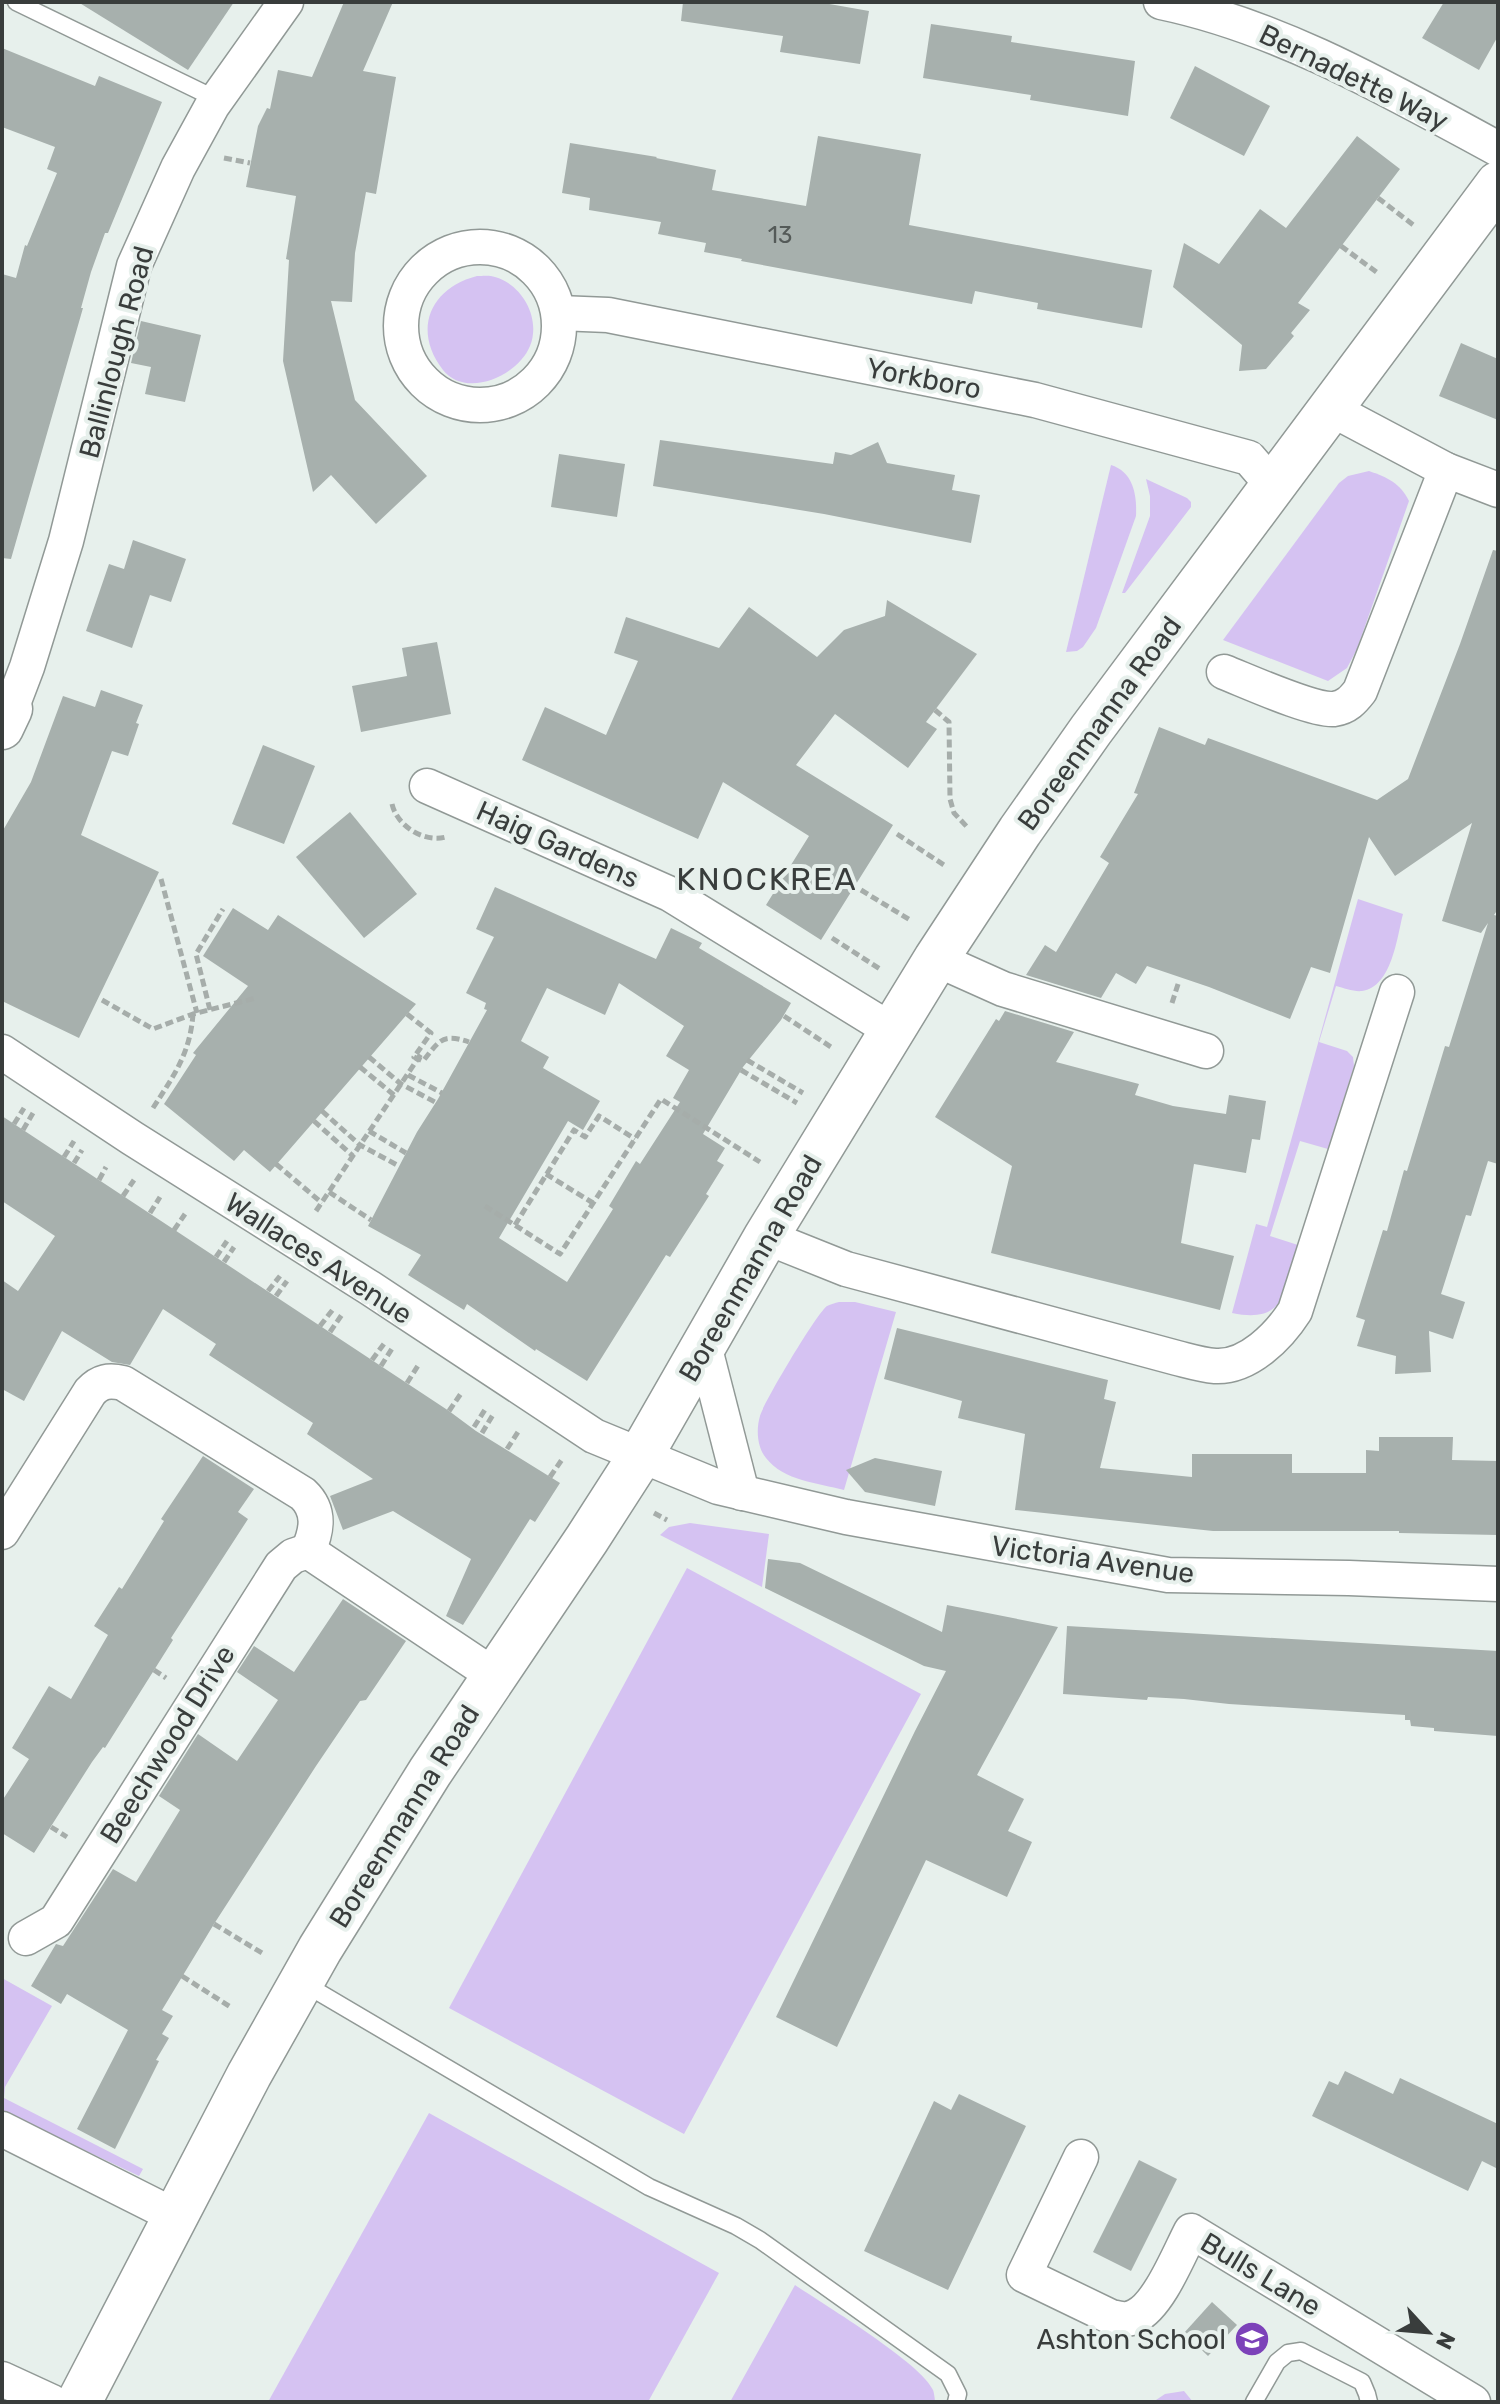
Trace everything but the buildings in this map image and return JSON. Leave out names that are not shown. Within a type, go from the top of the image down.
[{"type":"main road","name":"Boreenmanna Road","points":[[79,2402],[301,1982],[430,1772],[641,1455],[766,1237],[936,959],[1091,730],[1498,184]]},
{"type":"street","name":"Ballinlough Road","points":[[5,713],[27,667],[58,569],[134,266],[178,168],[216,99],[286,2]]},
{"type":"street","name":"Bernadette Way","points":[[1161,2],[1209,13],[1289,43],[1498,149]]},
{"type":"street","points":[[488,246],[513,253],[535,267],[551,288],[559,313],[559,339],[550,364],[542,375],[534,385],[512,399],[487,406],[460,403],[431,388],[417,374],[406,354],[401,326],[405,299],[418,276],[438,259],[461,248],[488,246]]},
{"type":"street","name":"Yorkboro","points":[[559,313],[608,315],[1035,400],[1249,458],[1273,486]]},
{"type":"street","points":[[1331,409],[1446,470],[1498,490]]},
{"type":"street","points":[[1224,672],[1319,709],[1336,709],[1348,704],[1360,691],[1446,470]]},
{"type":"street","name":"Haig Gardens","points":[[427,786],[670,894],[891,1030]]},
{"type":"street","points":[[936,959],[1003,989],[1206,1051]]},
{"type":"street","points":[[766,1237],[846,1269],[1177,1358],[1215,1366],[1253,1355],[1266,1346],[1295,1311],[1397,992]]},
{"type":"street","name":"Wallaces Avenue","points":[[2,1052],[132,1138],[295,1256],[594,1436],[641,1455]]},
{"type":"street","points":[[704,1345],[742,1493]]},
{"type":"street","points":[[2,1532],[90,1392],[97,1384],[110,1381],[123,1383],[303,1494],[311,1502],[316,1521],[308,1551],[495,1676]]},
{"type":"street","name":"Victoria Avenue","points":[[641,1455],[718,1487],[846,1517],[1168,1575],[1498,1584]]},
{"type":"street","name":"Beechwood Drive","points":[[26,1938],[56,1921],[281,1566],[293,1556],[308,1551]]},
{"type":"street","points":[[2,2129],[175,2216]]},
{"type":"street","name":"Bulls Lane","points":[[1081,2157],[1024,2275],[1111,2317],[1124,2320],[1150,2307],[1191,2231],[1473,2402]]},
{"type":"street","points":[[2,2379],[52,2402]]},
{"type":"lane","points":[[16,2],[216,99]]},
{"type":"lane","points":[[301,1982],[649,2187],[760,2240],[948,2374],[958,2394],[956,2402]]},
{"type":"lane","points":[[1254,2402],[1277,2362],[1288,2353],[1301,2351],[1362,2382],[1369,2402]]},
{"type":"path","points":[[1378,198],[1416,227]]},
{"type":"path","points":[[1341,246],[1380,275]]},
{"type":"path","points":[[935,710],[949,722],[950,799],[954,813],[969,829]]},
{"type":"path","points":[[897,834],[944,865]]},
{"type":"path","points":[[132,1138],[184,1058],[195,1014],[161,879]]},
{"type":"path","points":[[861,890],[910,920]]},
{"type":"path","points":[[210,1010],[196,954],[223,909]]},
{"type":"path","points":[[832,938],[880,969]]},
{"type":"path","points":[[102,1000],[153,1029],[256,998]]},
{"type":"path","points":[[407,1014],[431,1033],[414,1057],[420,1057],[423,1061],[446,1038],[469,1042]]},
{"type":"path","points":[[784,1016],[831,1047]]},
{"type":"path","points":[[369,1057],[401,1084],[435,1102]]},
{"type":"path","points":[[276,1296],[322,1203],[420,1057]]},
{"type":"path","points":[[747,1060],[803,1093]]},
{"type":"path","points":[[360,1067],[394,1095]]},
{"type":"path","points":[[741,1070],[797,1103]]},
{"type":"path","points":[[407,1075],[442,1093]]},
{"type":"path","points":[[485,1206],[560,1254],[661,1099],[760,1162]]},
{"type":"path","points":[[322,1111],[360,1145],[399,1166]]},
{"type":"path","points":[[515,1225],[574,1130],[585,1137],[599,1116],[635,1139]]},
{"type":"path","points":[[314,1121],[353,1156]]},
{"type":"path","points":[[369,1131],[406,1153]]},
{"type":"path","points":[[276,1164],[322,1203]]},
{"type":"path","points":[[546,1174],[593,1203]]},
{"type":"path","points":[[329,1192],[371,1220]]},
{"type":"path","points":[[320,1326],[340,1301]]},
{"type":"path","points":[[330,1332],[348,1306]]},
{"type":"path","points":[[372,1360],[391,1334]]},
{"type":"path","points":[[381,1366],[399,1339]]},
{"type":"path","points":[[407,1383],[424,1356]]},
{"type":"path","points":[[449,1411],[467,1384]]},
{"type":"path","points":[[474,1427],[492,1400]]},
{"type":"path","points":[[482,1433],[499,1405]]},
{"type":"path","points":[[507,1449],[524,1422]]},
{"type":"path","points":[[550,1477],[567,1452]]},
{"type":"path","points":[[214,1924],[262,1953]]},
{"type":"path","points":[[182,1976],[232,2008]]},
{"type":"shaded area","points":[[477,276],[493,276],[514,287],[531,314],[533,336],[524,357],[515,366],[491,380],[465,383],[453,379],[443,370],[434,355],[428,326],[437,300],[461,282]]},
{"type":"shaded area","points":[[1111,465],[1129,478],[1136,500],[1136,516],[1096,628],[1083,647],[1066,652]]},
{"type":"shaded area","points":[[1369,471],[1392,482],[1409,501],[1357,649],[1347,668],[1328,681],[1223,640],[1339,483],[1348,476]]},
{"type":"shaded area","points":[[1146,479],[1187,498],[1191,507],[1122,593],[1150,516]]},
{"type":"shaded area","points":[[1358,899],[1403,914],[1392,960],[1380,981],[1372,987],[1359,991],[1336,986],[1319,1042],[1347,1051],[1353,1057],[1354,1066],[1328,1149],[1300,1141],[1270,1236],[1298,1245],[1287,1288],[1274,1308],[1264,1313],[1232,1313],[1256,1224],[1267,1227]]},
{"type":"shaded area","points":[[839,1302],[855,1302],[896,1312],[844,1490],[802,1480],[773,1466],[763,1454],[758,1432],[764,1408],[802,1340],[821,1312]]},
{"type":"shaded area","points":[[690,1523],[769,1534],[762,1587],[660,1535],[669,1527]]},
{"type":"shaded area","points":[[687,1568],[921,1694],[684,2134],[449,2008]]},
{"type":"shaded area","points":[[2,1978],[52,2006],[5,2087],[4,2098],[143,2169],[139,2176],[2,2111]]},
{"type":"shaded area","points":[[429,2113],[719,2273],[648,2402],[268,2402]]},
{"type":"shaded area","points":[[795,2285],[870,2334],[910,2365],[933,2390],[935,2402],[730,2402]]},
{"type":"shaded area","points":[[1184,2391],[1193,2402],[1153,2402],[1165,2394]]},
{"type":"place","name":"Ashton School","points":[[1252,2339]]},
{"type":"district","name":"KNOCKREA","points":[[767,879]]}]
